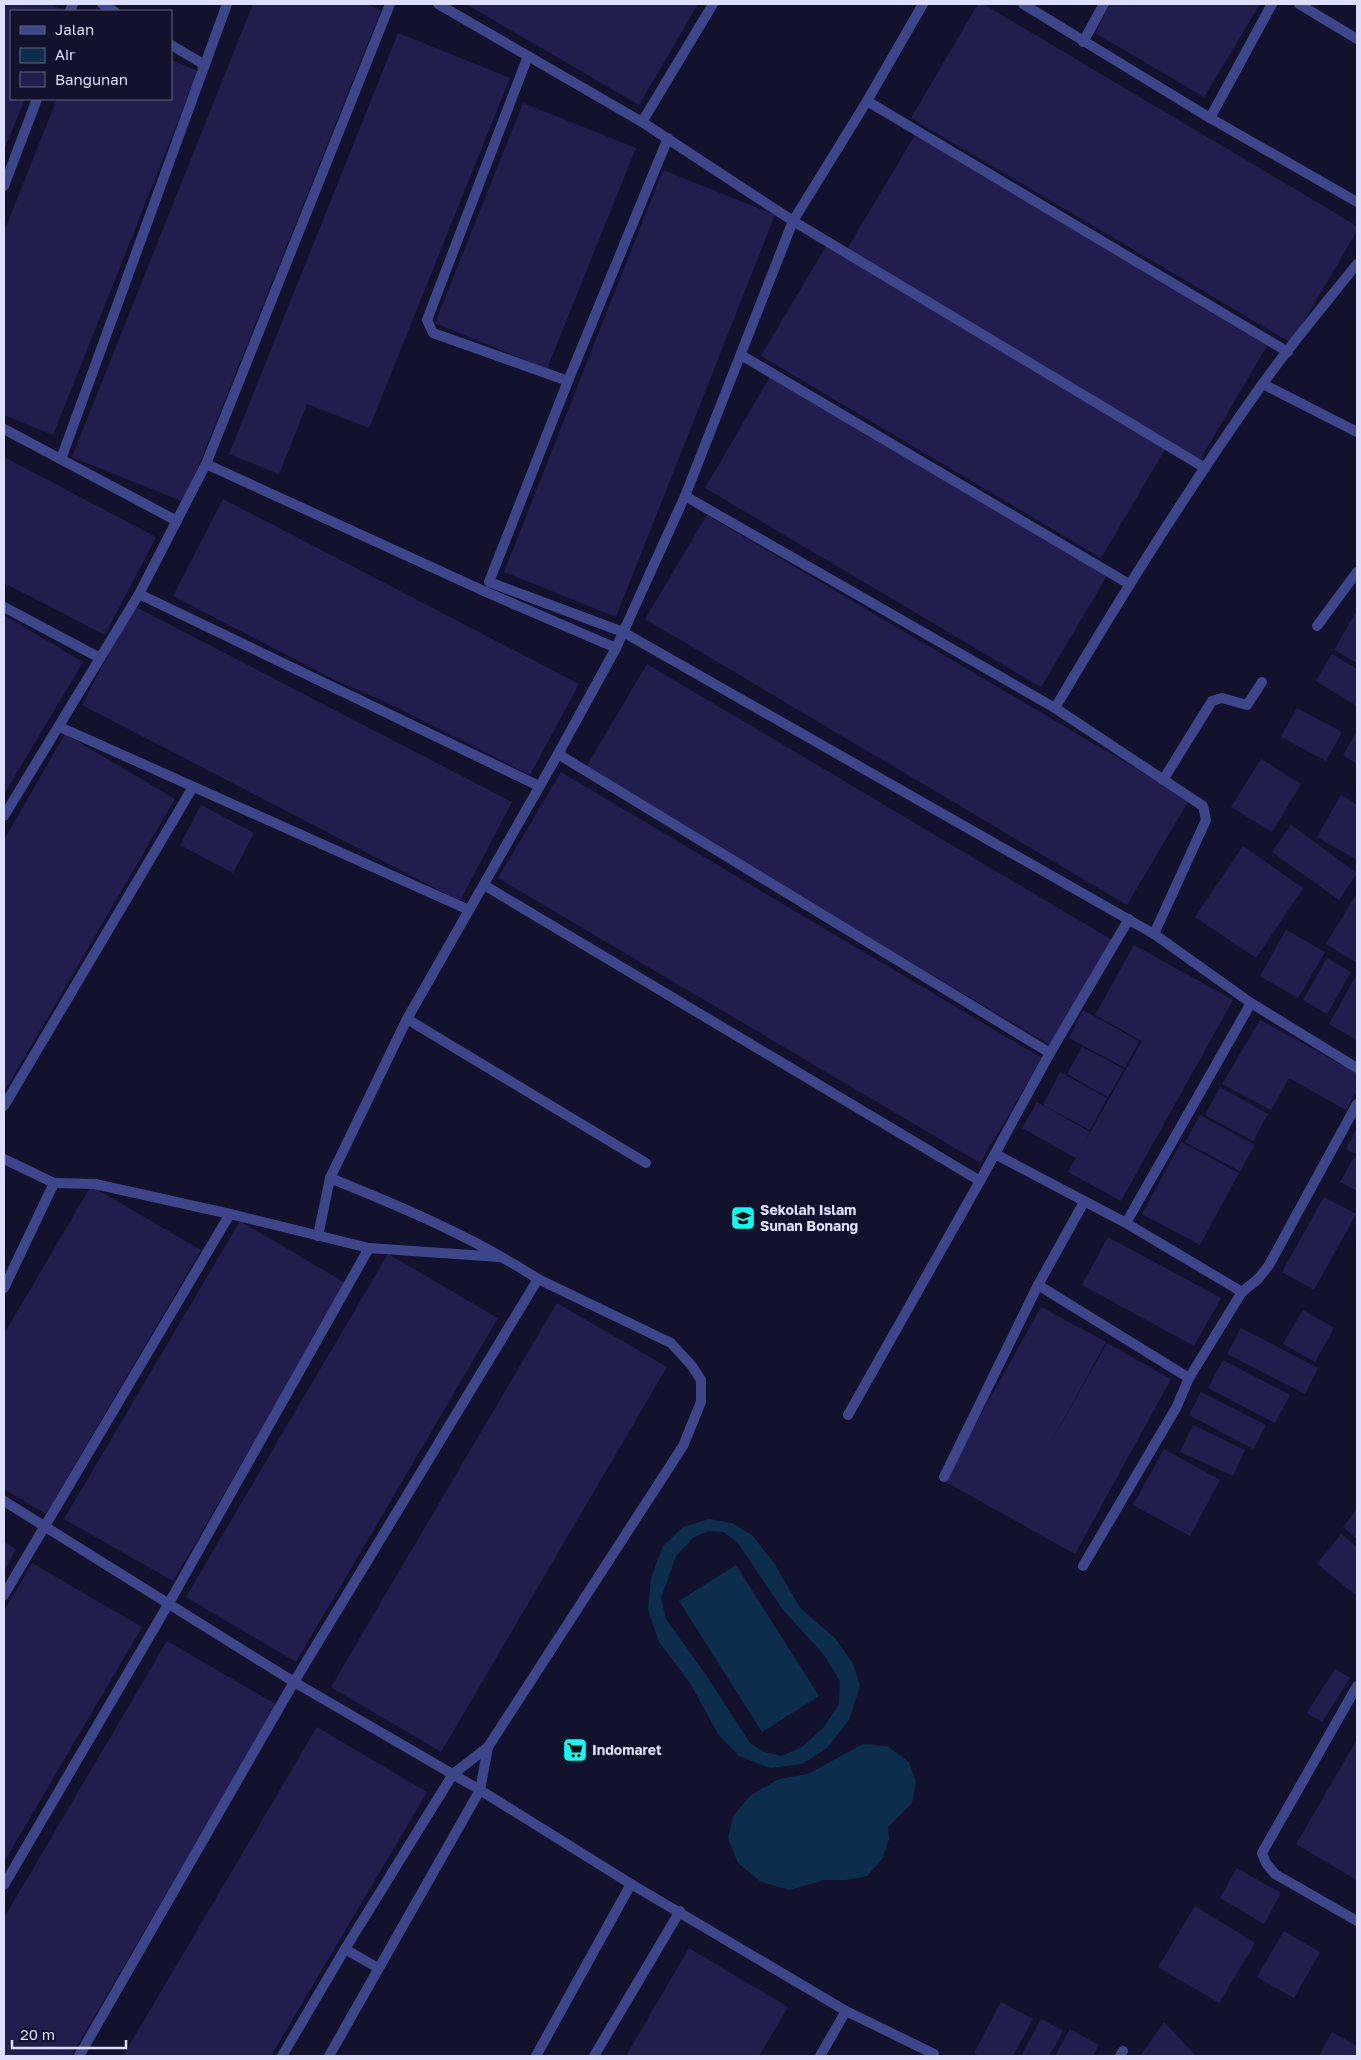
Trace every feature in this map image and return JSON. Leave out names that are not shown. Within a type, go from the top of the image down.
[{"type":"street","points":[[61,459],[227,4]]},
{"type":"street","points":[[4,816],[60,727],[139,594],[206,464],[390,4]]},
{"type":"street","points":[[438,4],[642,122],[793,221],[1205,468]]},
{"type":"street","points":[[642,122],[713,4]]},
{"type":"street","points":[[318,1236],[330,1178],[407,1020],[616,648],[685,496],[793,221],[867,101],[923,4]]},
{"type":"street","points":[[1023,4],[1210,118],[1357,202]]},
{"type":"street","points":[[1083,42],[1104,4]]},
{"type":"street","points":[[1210,118],[1272,4]]},
{"type":"street","points":[[1299,4],[1357,39]]},
{"type":"street","points":[[172,46],[205,65]]},
{"type":"street","points":[[528,56],[427,320],[433,333],[568,381]]},
{"type":"street","points":[[4,186],[37,100]]},
{"type":"street","points":[[867,101],[1288,352]]},
{"type":"street","points":[[668,138],[568,381],[489,582],[623,632],[1129,919],[1154,934],[1251,1003],[1357,1068]]},
{"type":"street","points":[[1055,708],[1129,584],[1205,468],[1263,384],[1357,264]]},
{"type":"street","points":[[741,355],[1129,584]]},
{"type":"street","points":[[1263,384],[1357,432]]},
{"type":"street","points":[[4,429],[177,521]]},
{"type":"street","points":[[206,464],[502,599],[616,648]]},
{"type":"street","points":[[685,496],[1055,708],[1203,806],[1206,820],[1154,934]]},
{"type":"street","points":[[1317,626],[1357,572]]},
{"type":"street","points":[[139,594],[539,786]]},
{"type":"street","points":[[4,607],[100,658]]},
{"type":"street","points":[[1163,780],[1212,701],[1222,698],[1247,705],[1262,682]]},
{"type":"street","points":[[60,727],[469,910]]},
{"type":"street","points":[[558,754],[1050,1053]]},
{"type":"street","points":[[4,1106],[194,787]]},
{"type":"street","points":[[484,885],[980,1181]]},
{"type":"street","points":[[848,1415],[996,1154],[1050,1053],[1129,919]]},
{"type":"street","points":[[1126,1223],[1251,1003]]},
{"type":"street","points":[[407,1020],[646,1163]]},
{"type":"street","points":[[1083,1566],[1176,1408],[1189,1378],[1242,1292],[1258,1279],[1269,1264],[1357,1104]]},
{"type":"street","points":[[996,1154],[1126,1223],[1242,1292]]},
{"type":"street","points":[[4,1159],[54,1183],[95,1184],[369,1248],[504,1257]]},
{"type":"street","points":[[282,2056],[345,1949],[453,1774],[488,1748],[683,1446],[701,1402],[700,1380],[692,1366],[671,1343],[538,1279],[504,1257],[432,1220],[330,1178]]},
{"type":"street","points":[[4,1288],[54,1183]]},
{"type":"street","points":[[944,1477],[1038,1286],[1084,1202]]},
{"type":"street","points":[[4,1595],[230,1214]]},
{"type":"street","points":[[4,1885],[169,1603],[369,1248]]},
{"type":"street","points":[[79,2056],[294,1682],[538,1279]]},
{"type":"street","points":[[1038,1286],[1189,1378]]},
{"type":"street","points":[[4,1501],[294,1682],[480,1790],[631,1884],[680,1911],[846,2011],[935,2056]]},
{"type":"street","points":[[1357,1686],[1262,1853],[1266,1863],[1275,1874],[1357,1921]]},
{"type":"street","points":[[328,2056],[480,1790],[488,1748]]},
{"type":"street","points":[[536,2056],[631,1884]]},
{"type":"street","points":[[594,2056],[680,1911]]},
{"type":"street","points":[[345,1949],[378,1968]]},
{"type":"street","points":[[820,2056],[846,2011]]},
{"type":"water","points":[[709,1519],[732,1523],[752,1535],[774,1563],[800,1608],[835,1638],[853,1664],[860,1686],[849,1720],[827,1748],[802,1764],[770,1768],[739,1756],[718,1734],[690,1683],[659,1642],[648,1609],[651,1578],[663,1546],[683,1527]],"holes":[[[709,1531],[723,1532],[737,1542],[784,1611],[824,1655],[840,1681],[839,1704],[824,1727],[802,1747],[781,1756],[764,1752],[750,1743],[706,1675],[666,1619],[661,1598],[676,1556],[694,1537]]]},
{"type":"water","points":[[736,1565],[819,1696],[762,1732],[679,1601]]},
{"type":"water","points":[[863,1744],[887,1746],[909,1762],[916,1782],[912,1803],[888,1827],[889,1839],[882,1859],[867,1876],[846,1880],[824,1880],[789,1890],[761,1882],[738,1863],[728,1838],[733,1816],[751,1795],[779,1779],[808,1774]]},
{"type":"building","points":[[4,4],[48,4],[61,9],[10,10],[10,100],[25,100],[4,150]]},
{"type":"building","points":[[253,4],[365,4],[381,10],[184,502],[72,457]]},
{"type":"building","points":[[466,4],[698,4],[639,105]]},
{"type":"building","points":[[978,4],[983,4],[1357,226],[1357,231],[1291,343],[911,118]]},
{"type":"building","points":[[1111,4],[1260,4],[1204,97],[1095,33]]},
{"type":"building","points":[[398,33],[510,78],[369,428],[307,404],[279,474],[229,454]]},
{"type":"building","points":[[172,60],[198,71],[53,435],[4,415],[4,232],[57,100],[172,100]]},
{"type":"building","points":[[523,103],[636,148],[547,369],[435,323]]},
{"type":"building","points":[[915,135],[1268,344],[1200,460],[846,251]]},
{"type":"building","points":[[663,170],[775,215],[616,617],[504,572]]},
{"type":"building","points":[[827,245],[1167,446],[1101,558],[761,356]]},
{"type":"building","points":[[770,377],[1107,576],[1041,687],[705,488]]},
{"type":"building","points":[[4,457],[156,537],[105,635],[4,583]]},
{"type":"building","points":[[223,499],[579,684],[530,775],[396,707],[333,679],[173,596]]},
{"type":"building","points":[[707,515],[1189,800],[1127,905],[645,619]]},
{"type":"building","points":[[134,606],[512,802],[460,901],[82,705]]},
{"type":"building","points":[[1357,610],[1357,663],[1334,650]]},
{"type":"building","points":[[4,615],[83,662],[4,794]]},
{"type":"building","points":[[1332,654],[1357,669],[1357,706],[1316,681]]},
{"type":"building","points":[[647,664],[1112,940],[1050,1045],[585,769]]},
{"type":"building","points":[[1297,708],[1342,732],[1326,761],[1281,737]]},
{"type":"building","points":[[1357,731],[1357,764],[1343,755]]},
{"type":"building","points":[[65,734],[175,799],[4,1092],[4,840]]},
{"type":"building","points":[[1261,759],[1301,784],[1272,832],[1231,807]]},
{"type":"building","points":[[561,772],[1042,1058],[980,1163],[498,878]]},
{"type":"building","points":[[1341,795],[1357,805],[1357,860],[1317,837]]},
{"type":"building","points":[[201,805],[254,833],[233,873],[180,845]]},
{"type":"building","points":[[1291,825],[1357,873],[1339,900],[1272,852]]},
{"type":"building","points":[[1243,846],[1303,888],[1256,958],[1195,917]]},
{"type":"building","points":[[1357,893],[1357,963],[1326,944]]},
{"type":"building","points":[[1286,930],[1325,952],[1298,998],[1260,976]]},
{"type":"building","points":[[1134,945],[1233,1000],[1121,1201],[1068,1172],[1076,1158],[1022,1128],[1037,1102],[1090,1132],[1079,1152],[1142,1041],[1095,1015]]},
{"type":"building","points":[[1327,958],[1351,972],[1327,1014],[1303,1000]]},
{"type":"building","points":[[1357,974],[1357,1040],[1329,1024]]},
{"type":"building","points":[[1083,1010],[1139,1041],[1125,1068],[1069,1038]]},
{"type":"building","points":[[1260,1020],[1357,1073],[1357,1090],[1346,1110],[1289,1078],[1271,1110],[1222,1084]]},
{"type":"building","points":[[1082,1047],[1124,1069],[1108,1097],[1067,1074]]},
{"type":"building","points":[[1060,1072],[1107,1098],[1090,1130],[1043,1105]]},
{"type":"building","points":[[1220,1087],[1268,1114],[1253,1141],[1205,1115]]},
{"type":"building","points":[[1200,1115],[1255,1145],[1240,1171],[1185,1142]]},
{"type":"building","points":[[1357,1128],[1357,1155],[1346,1149]]},
{"type":"building","points":[[1181,1142],[1239,1173],[1200,1245],[1142,1214]]},
{"type":"building","points":[[1354,1157],[1357,1159],[1357,1191],[1340,1182]]},
{"type":"building","points":[[91,1186],[201,1250],[46,1514],[4,1489],[4,1334]]},
{"type":"building","points":[[1324,1197],[1356,1214],[1314,1290],[1282,1272]]},
{"type":"building","points":[[240,1221],[347,1284],[173,1581],[64,1519]]},
{"type":"building","points":[[1108,1237],[1221,1298],[1194,1346],[1082,1285]]},
{"type":"building","points":[[388,1254],[498,1318],[296,1662],[186,1597]]},
{"type":"building","points":[[557,1303],[667,1367],[441,1752],[331,1687]]},
{"type":"building","points":[[1041,1307],[1106,1342],[1045,1453],[1107,1343],[1171,1379],[1075,1554],[944,1481]]},
{"type":"building","points":[[1303,1310],[1334,1328],[1315,1362],[1283,1344]]},
{"type":"building","points":[[1241,1328],[1318,1368],[1305,1394],[1227,1354]]},
{"type":"building","points":[[1223,1360],[1290,1395],[1275,1423],[1208,1388]]},
{"type":"building","points":[[1201,1392],[1266,1425],[1253,1449],[1189,1415]]},
{"type":"building","points":[[1193,1425],[1245,1450],[1233,1476],[1180,1452]]},
{"type":"building","points":[[1164,1449],[1220,1480],[1190,1536],[1133,1505]]},
{"type":"building","points":[[1357,1509],[1357,1539],[1343,1527]]},
{"type":"building","points":[[1341,1534],[1357,1547],[1357,1596],[1317,1564]]},
{"type":"building","points":[[4,1542],[16,1549],[4,1571]]},
{"type":"building","points":[[32,1563],[142,1627],[4,1862],[4,1611]]},
{"type":"building","points":[[167,1641],[277,1705],[71,2056],[4,2056],[4,1918]]},
{"type":"building","points":[[1335,1669],[1350,1678],[1322,1722],[1307,1713]]},
{"type":"building","points":[[317,1727],[427,1792],[271,2056],[123,2056]]},
{"type":"building","points":[[1357,1740],[1357,1880],[1296,1844]]},
{"type":"building","points":[[1237,1868],[1281,1893],[1264,1924],[1220,1898]]},
{"type":"building","points":[[1195,1906],[1255,1943],[1219,2003],[1158,1967]]},
{"type":"building","points":[[1284,1931],[1320,1952],[1294,1998],[1257,1977]]},
{"type":"building","points":[[689,1948],[788,2007],[759,2056],[626,2056]]},
{"type":"building","points":[[1001,2002],[1033,2019],[1013,2056],[979,2056],[974,2053]]},
{"type":"building","points":[[1041,2019],[1063,2031],[1049,2056],[1021,2056]]},
{"type":"building","points":[[1164,2022],[1196,2056],[1140,2056]]},
{"type":"building","points":[[1070,2029],[1099,2045],[1093,2056],[1055,2056]]},
{"type":"building","points":[[1332,2032],[1357,2046],[1357,2056],[1319,2056]]},
{"type":"place","name":"Sekolah Islam Sunan Bonang","points":[[743,1218]]},
{"type":"place","name":"Indomaret","points":[[575,1750]]}]
